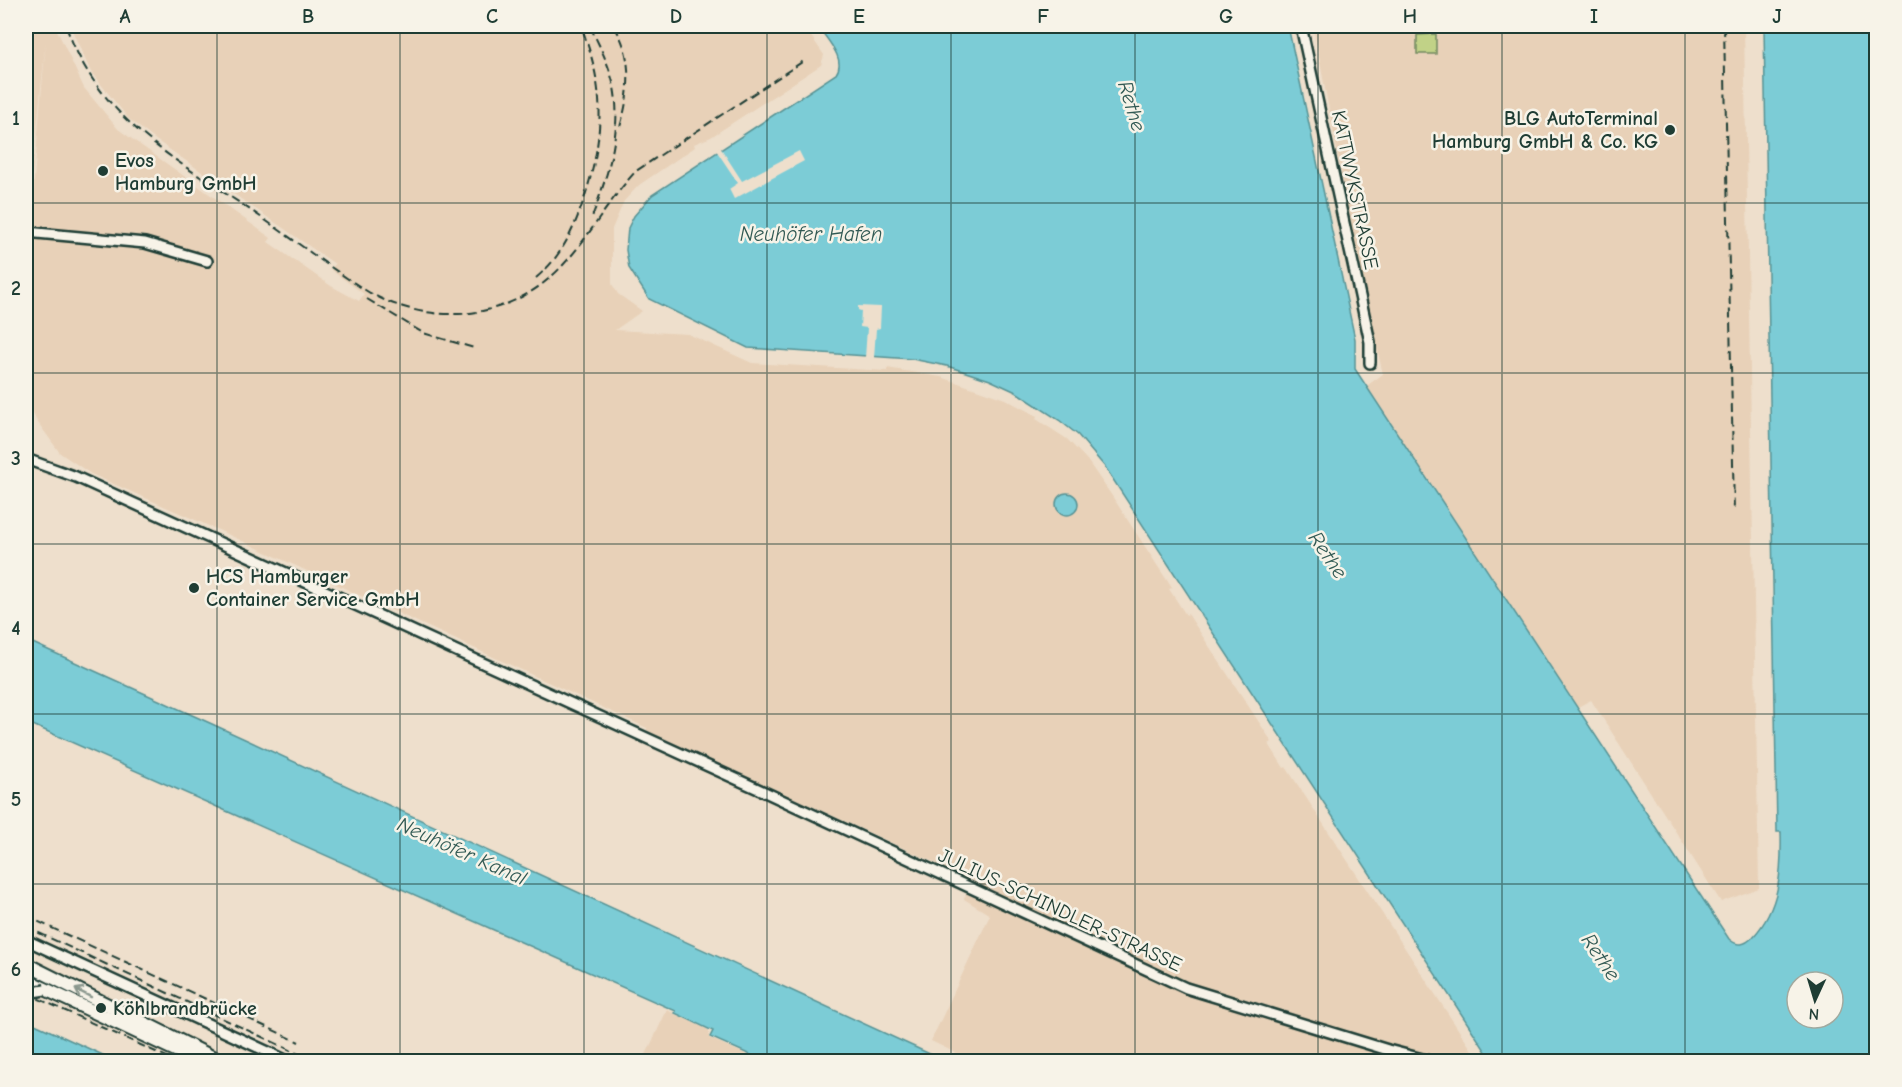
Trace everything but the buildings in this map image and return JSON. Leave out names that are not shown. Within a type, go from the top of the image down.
[{"type":"main road","points":[[26,964],[222,1062]]},
{"type":"main road","points":[[26,981],[201,1062]]},
{"type":"street","name":"KATTWYKSTRASSE","points":[[1301,26],[1371,342],[1370,363]]},
{"type":"street","points":[[26,232],[145,243],[207,261]]},
{"type":"street","name":"JULIUS-SCHINDLER-STRASSE","points":[[26,459],[75,477],[1186,988],[1434,1062]]},
{"type":"street","points":[[26,940],[290,1062]]},
{"type":"street","points":[[26,993],[45,990]]},
{"type":"shaded area","points":[[34,26],[56,28],[84,88],[118,129],[271,238],[268,242],[331,286],[359,301],[364,294],[331,270],[335,264],[129,119],[91,72],[70,26],[804,26],[824,55],[821,65],[711,137],[694,144],[695,147],[639,185],[624,201],[612,229],[612,284],[618,294],[642,311],[615,330],[688,334],[752,363],[887,371],[887,368],[941,377],[1005,399],[1037,416],[1036,419],[1067,439],[1087,460],[1112,496],[1172,588],[1169,589],[1186,615],[1188,614],[1272,742],[1269,744],[1284,768],[1286,767],[1479,1061],[975,1062],[931,1041],[990,915],[964,899],[970,884],[980,888],[982,884],[647,731],[647,728],[225,533],[91,474],[60,453],[36,420],[26,395],[26,116]],"holes":[[[46,40],[28,237],[29,205]]]},
{"type":"shaded area","points":[[1313,26],[1744,26],[1759,888],[1721,902],[1591,700],[1574,709],[1361,390],[1383,374],[1367,307]]},
{"type":"shaded area","points":[[667,1010],[709,1030],[709,1038],[761,1061],[643,1061]]},
{"type":"green space","points":[[1436,34],[1436,54],[1417,54],[1417,35]]},
{"type":"water","points":[[818,26],[1288,26],[1355,339],[1355,369],[1729,939],[1741,944],[1753,937],[1769,914],[1778,888],[1781,860],[1781,832],[1777,832],[1764,26],[1876,26],[1876,1061],[1492,1061],[1105,467],[1078,435],[1016,392],[990,380],[947,366],[912,359],[748,348],[649,299],[629,268],[626,250],[628,228],[634,216],[652,195],[836,74],[839,62]]},
{"type":"water","points":[[1067,493],[1075,496],[1078,504],[1075,512],[1067,515],[1059,512],[1056,504],[1059,496]]},
{"type":"water","name":"Neuhöfer Kanal","points":[[26,640],[945,1061],[764,1061],[710,1037],[713,1031],[675,1013],[676,1011],[26,722]]},
{"type":"water","points":[[26,1020],[116,1061],[26,1061]]},
{"type":"pier","points":[[720,147],[742,181],[799,151],[804,161],[734,199],[729,189],[738,183],[716,150]]},
{"type":"pier","points":[[858,306],[881,307],[880,328],[876,329],[874,358],[865,358],[867,328],[860,327],[861,311],[858,310]]},
{"type":"railway","points":[[66,26],[81,60],[100,90],[123,116],[175,160],[370,293],[395,304],[420,311],[446,314],[472,313],[497,307],[521,298],[543,283],[573,254],[636,171],[805,60]]},
{"type":"railway","points":[[536,278],[554,260],[572,230],[585,196],[596,152],[600,111],[598,90],[595,70],[581,26]]},
{"type":"railway","points":[[590,26],[610,72],[615,90],[616,109],[613,146],[592,217]]},
{"type":"railway","points":[[614,26],[625,50],[628,75],[626,102],[620,127]]},
{"type":"railway","points":[[1724,26],[1734,512]]},
{"type":"railway","points":[[367,299],[423,333],[474,348]]},
{"type":"railway","points":[[26,916],[299,1042]]},
{"type":"railway","points":[[26,927],[316,1062]]},
{"type":"railway","points":[[26,993],[178,1062]]},
{"type":"place","name":"BLG AutoTerminal Hamburg GmbH & Co. KG","points":[[1670,130]]},
{"type":"place","name":"Evos Hamburg GmbH","points":[[103,171]]},
{"type":"place","name":"HCS Hamburger Container Service GmbH","points":[[194,588]]},
{"type":"place","name":"Köhlbrandbrücke","points":[[101,1008]]},
{"type":"water label","name":"Rethe","points":[[1132,106]]},
{"type":"water label","name":"Neuhöfer Hafen","points":[[811,234]]},
{"type":"water label","name":"Rethe","points":[[1328,555]]},
{"type":"water label","name":"Rethe","points":[[1601,957]]}]
